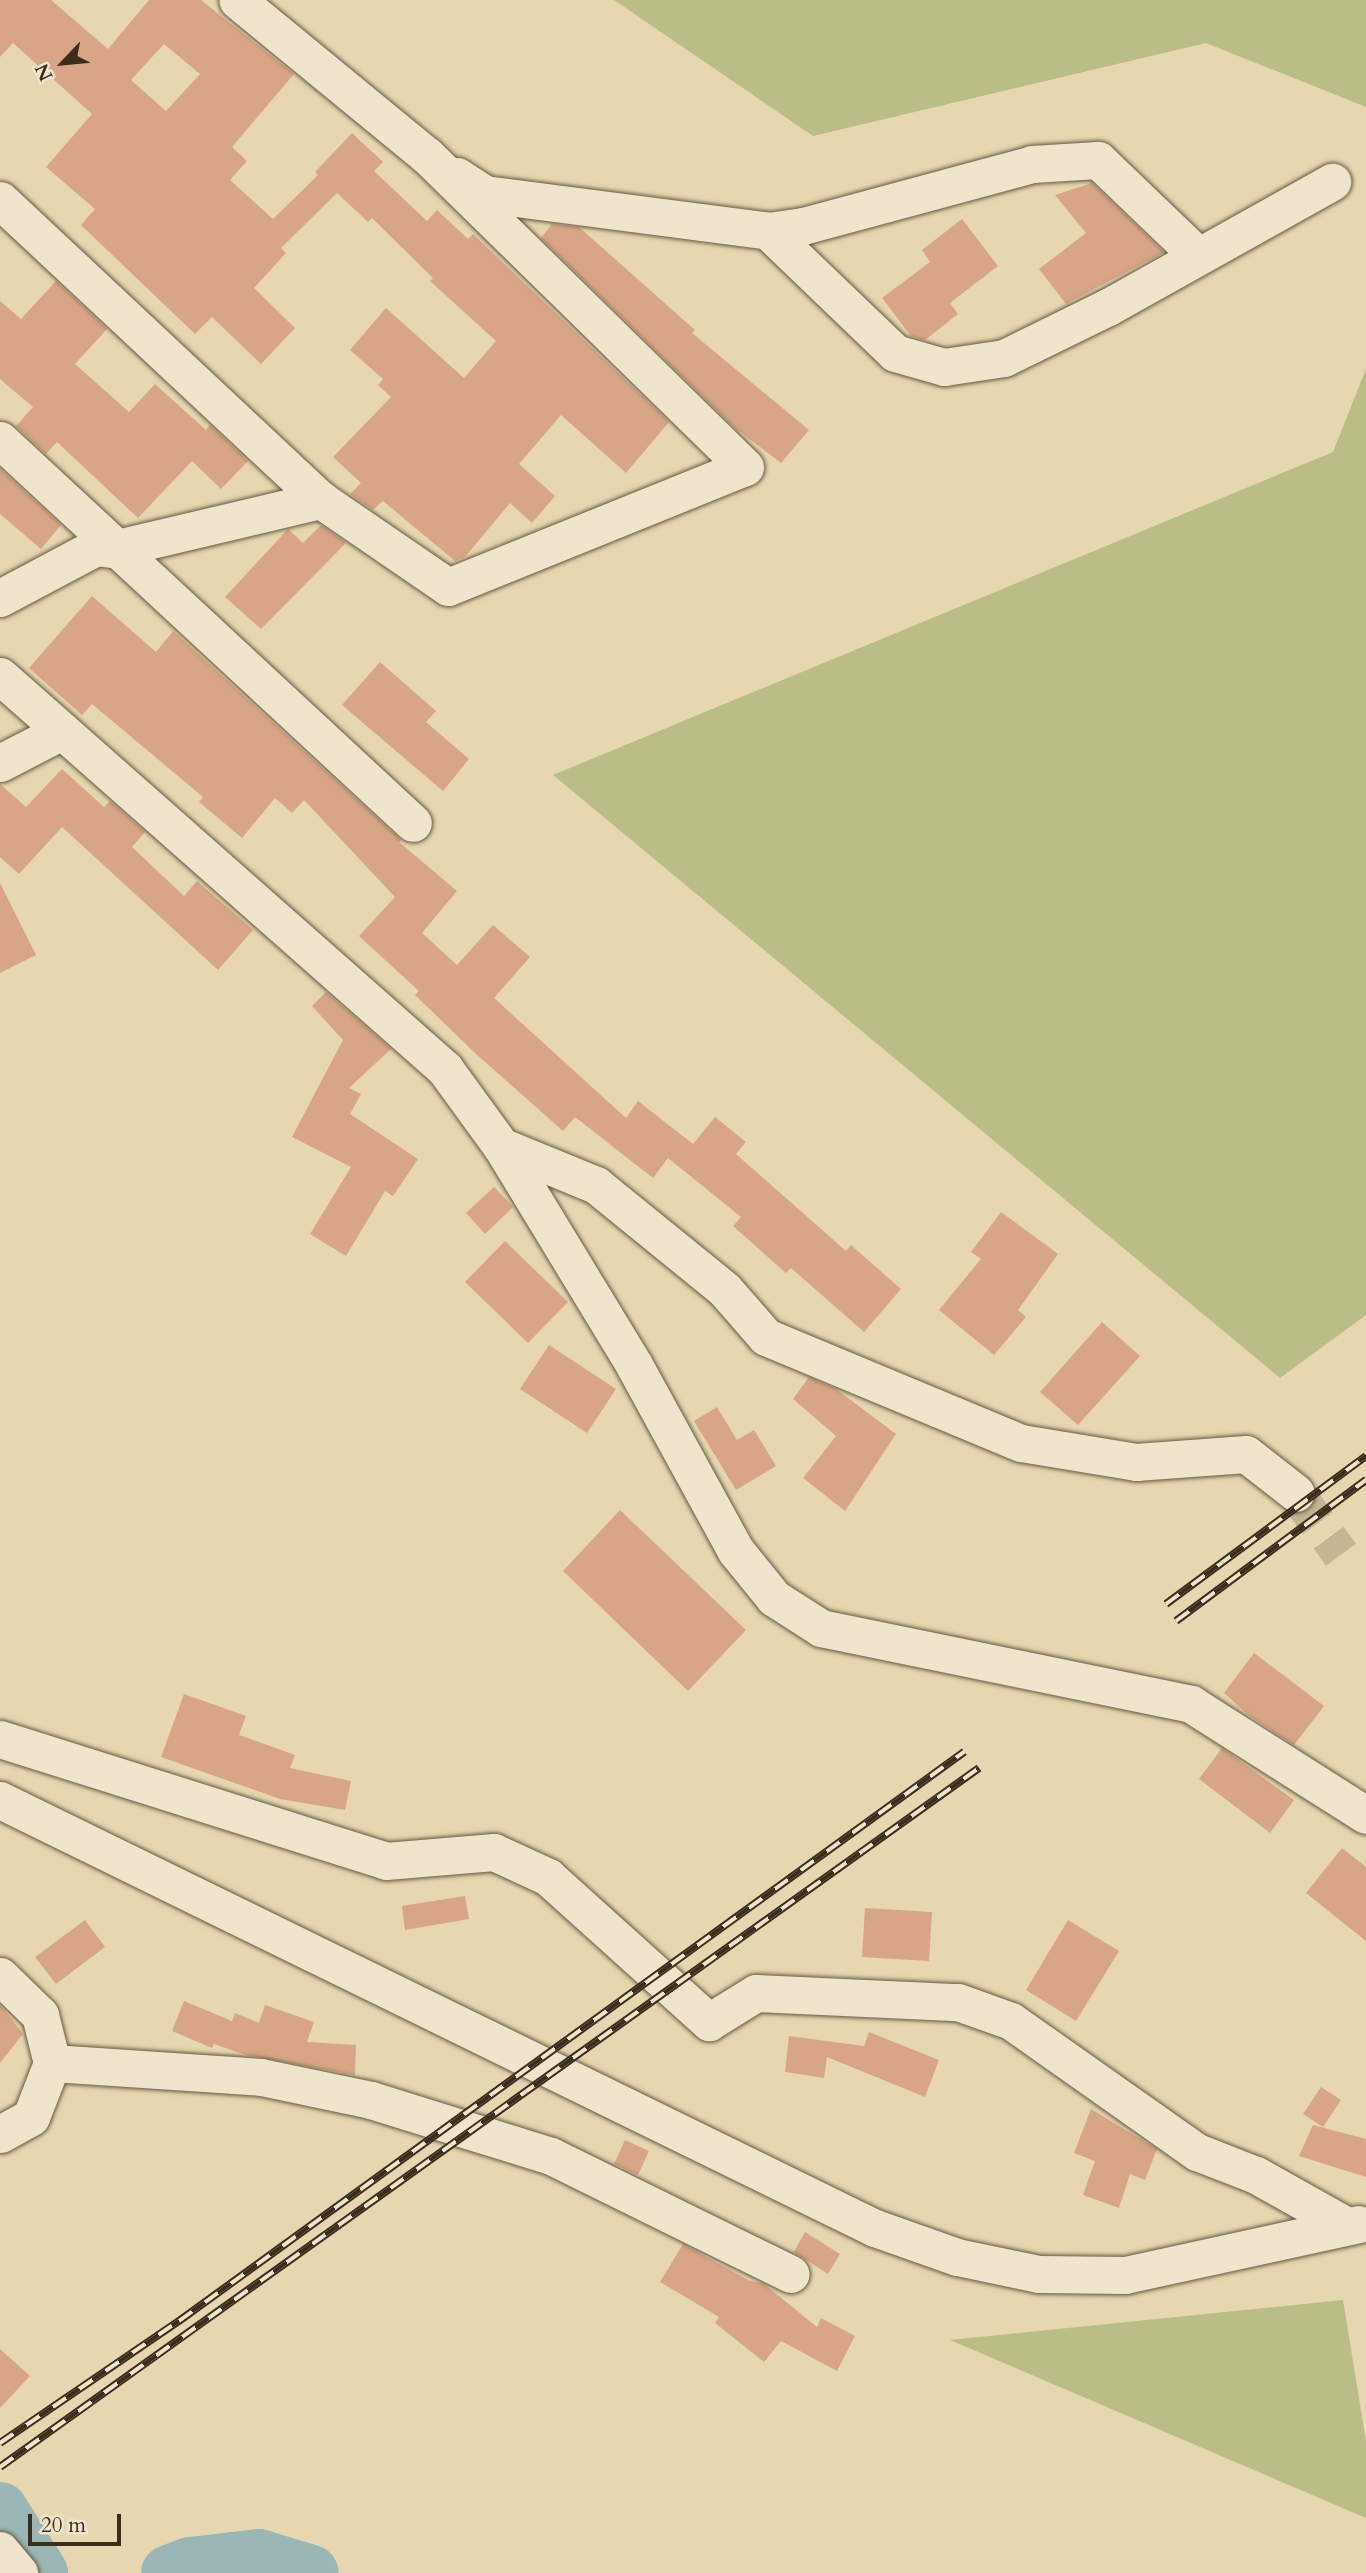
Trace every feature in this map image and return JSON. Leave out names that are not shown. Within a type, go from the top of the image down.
[{"type":"street","points":[[0,200],[320,500],[448,587],[746,467],[426,155],[237,0]]},
{"type":"street","points":[[426,155],[485,194],[768,231],[803,226],[1031,164],[1098,160],[1196,254]]},
{"type":"street","points":[[768,231],[895,353],[944,367],[1004,358],[1108,307],[1196,254],[1332,182]]},
{"type":"street","points":[[0,440],[113,549],[413,823]]},
{"type":"street","points":[[0,598],[96,547],[113,549],[320,500]]},
{"type":"street","points":[[0,676],[445,1069],[501,1146],[634,1365],[736,1551],[774,1598],[821,1628],[1191,1704],[1366,1815]]},
{"type":"street","points":[[0,763],[62,731]]},
{"type":"street","points":[[501,1146],[596,1185],[725,1290],[766,1337],[1021,1443],[1136,1462],[1246,1454],[1297,1493]]},
{"type":"street","points":[[0,1739],[386,1861],[494,1852],[548,1877],[709,2022],[756,1993],[958,2002],[1011,2021],[1197,2152],[1256,2175],[1356,2224]]},
{"type":"street","points":[[0,1800],[875,2228],[957,2257],[1039,2274],[1125,2275],[1356,2224]]},
{"type":"street","points":[[0,1976],[40,2015],[52,2063],[31,2117],[0,2134]]},
{"type":"street","points":[[52,2063],[261,2077],[371,2100],[551,2156],[791,2274]]},
{"type":"street","points":[[0,2550],[19,2573]]},
{"type":"green space","points":[[614,0],[1366,0],[1366,107],[1206,43],[813,136]]},
{"type":"green space","points":[[1366,369],[1366,1315],[1280,1378],[553,775],[1333,452]]},
{"type":"green space","points":[[1343,2300],[1366,2441],[1366,2518],[950,2340]]},
{"type":"building","points":[[0,0],[51,0],[108,49],[149,0],[201,0],[294,74],[232,147],[247,161],[230,180],[273,219],[318,175],[315,172],[352,133],[383,162],[374,171],[427,221],[437,210],[468,239],[473,234],[669,422],[626,473],[561,415],[519,464],[555,496],[532,523],[510,503],[465,557],[455,561],[383,501],[373,510],[350,494],[361,483],[333,457],[391,397],[378,385],[383,379],[350,350],[386,308],[464,378],[496,341],[430,281],[433,278],[372,218],[368,222],[337,193],[281,248],[286,253],[254,288],[295,328],[261,364],[212,317],[195,334],[81,225],[95,209],[46,167],[92,114],[13,43],[0,57]],"holes":[[[164,44],[200,74],[166,111],[131,80]]]},
{"type":"building","points":[[1092,183],[1164,252],[1066,304],[1039,269],[1086,233],[1055,195]]},
{"type":"building","points":[[962,219],[998,266],[950,303],[958,314],[925,340],[911,336],[882,298],[930,262],[922,250]]},
{"type":"building","points":[[552,224],[579,227],[695,330],[692,333],[809,430],[781,463],[735,428],[541,238]]},
{"type":"building","points":[[56,281],[107,329],[75,364],[129,412],[155,384],[206,430],[210,425],[248,461],[221,489],[192,461],[138,518],[57,442],[46,454],[16,426],[33,407],[0,379],[0,301],[21,319]]},
{"type":"building","points":[[0,469],[61,525],[41,549],[0,514]]},
{"type":"building","points":[[321,525],[346,543],[261,629],[225,597],[288,529],[303,543]]},
{"type":"building","points":[[92,596],[156,652],[173,631],[401,840],[399,842],[457,891],[422,933],[457,965],[493,925],[530,957],[494,998],[626,1118],[638,1101],[693,1144],[715,1117],[746,1142],[736,1154],[846,1251],[851,1245],[901,1289],[864,1332],[791,1268],[786,1273],[733,1226],[741,1217],[668,1158],[653,1178],[575,1117],[563,1131],[476,1054],[415,995],[419,991],[359,936],[395,897],[304,800],[292,813],[275,798],[242,838],[199,802],[203,797],[92,704],[82,715],[29,668]]},
{"type":"building","points":[[380,662],[436,711],[426,722],[469,759],[443,791],[342,705]]},
{"type":"building","points":[[62,769],[104,807],[110,801],[145,832],[132,847],[184,896],[197,881],[253,930],[218,970],[62,827],[19,874],[0,857],[0,784],[26,807]]},
{"type":"building","points":[[0,883],[36,955],[0,973]]},
{"type":"building","points":[[326,992],[391,1049],[349,1088],[361,1094],[350,1114],[418,1159],[393,1196],[385,1191],[346,1256],[310,1234],[351,1167],[292,1137],[343,1040],[312,1006]]},
{"type":"building","points":[[494,1187],[513,1207],[485,1234],[466,1213]]},
{"type":"building","points":[[1001,1212],[1058,1254],[1018,1310],[1026,1317],[994,1355],[939,1310],[981,1259],[971,1252]]},
{"type":"building","points":[[505,1241],[568,1302],[528,1343],[465,1282]]},
{"type":"building","points":[[1102,1322],[1140,1356],[1078,1425],[1040,1392]]},
{"type":"building","points":[[549,1345],[616,1389],[587,1433],[520,1389]]},
{"type":"building","points":[[809,1377],[836,1389],[896,1434],[845,1511],[803,1478],[836,1436],[793,1399]]},
{"type":"building","points":[[717,1407],[737,1440],[754,1430],[776,1466],[736,1490],[694,1421]]},
{"type":"building","points":[[620,1510],[746,1630],[688,1691],[563,1571]]},
{"type":"building","points":[[1254,1653],[1324,1706],[1294,1745],[1247,1714],[1224,1693]]},
{"type":"building","points":[[184,1694],[246,1716],[239,1735],[295,1755],[290,1768],[351,1781],[345,1810],[280,1799],[161,1757]]},
{"type":"building","points":[[1222,1748],[1294,1800],[1270,1833],[1199,1779]]},
{"type":"building","points":[[1342,1848],[1366,1867],[1366,1941],[1306,1893]]},
{"type":"building","points":[[465,1896],[469,1919],[405,1930],[402,1906]]},
{"type":"building","points":[[865,1908],[932,1912],[929,1961],[862,1957]]},
{"type":"building","points":[[85,1920],[105,1947],[56,1984],[35,1957]]},
{"type":"building","points":[[1068,1920],[1119,1951],[1076,2021],[1026,1990]]},
{"type":"building","points":[[184,2001],[232,2021],[235,2013],[259,2023],[265,2005],[314,2022],[307,2042],[356,2045],[355,2075],[246,2055],[214,2044],[212,2048],[172,2031]]},
{"type":"building","points":[[0,2005],[23,2034],[0,2063]]},
{"type":"building","points":[[869,2032],[939,2060],[925,2097],[827,2057],[824,2078],[785,2072],[789,2036],[864,2046]]},
{"type":"building","points":[[1321,2087],[1341,2100],[1323,2127],[1303,2114]]},
{"type":"building","points":[[1091,2109],[1157,2149],[1145,2180],[1130,2174],[1119,2208],[1083,2195],[1095,2161],[1074,2153]]},
{"type":"building","points":[[1313,2125],[1366,2139],[1366,2177],[1299,2156]]},
{"type":"building","points":[[625,2140],[649,2151],[638,2175],[614,2164]]},
{"type":"building","points":[[805,2232],[840,2254],[828,2274],[794,2252]]},
{"type":"building","points":[[683,2244],[748,2280],[764,2284],[817,2327],[821,2318],[855,2336],[837,2371],[781,2341],[764,2362],[715,2323],[719,2317],[660,2282]]},
{"type":"building","points":[[0,2349],[30,2376],[0,2408]]},
{"type":"waterway","points":[[0,2510],[40,2573]]},
{"type":"waterway","points":[[169,2573],[190,2565],[259,2557],[311,2573]]},
{"type":"tunnel","points":[[1296,1493],[1341,1554]]},
{"type":"railway","points":[[1166,1604],[1366,1456]]},
{"type":"railway","points":[[1176,1621],[1366,1480]]},
{"type":"railway","points":[[0,2443],[179,2321],[964,1752]]},
{"type":"railway","points":[[0,2467],[979,1768]]}]
